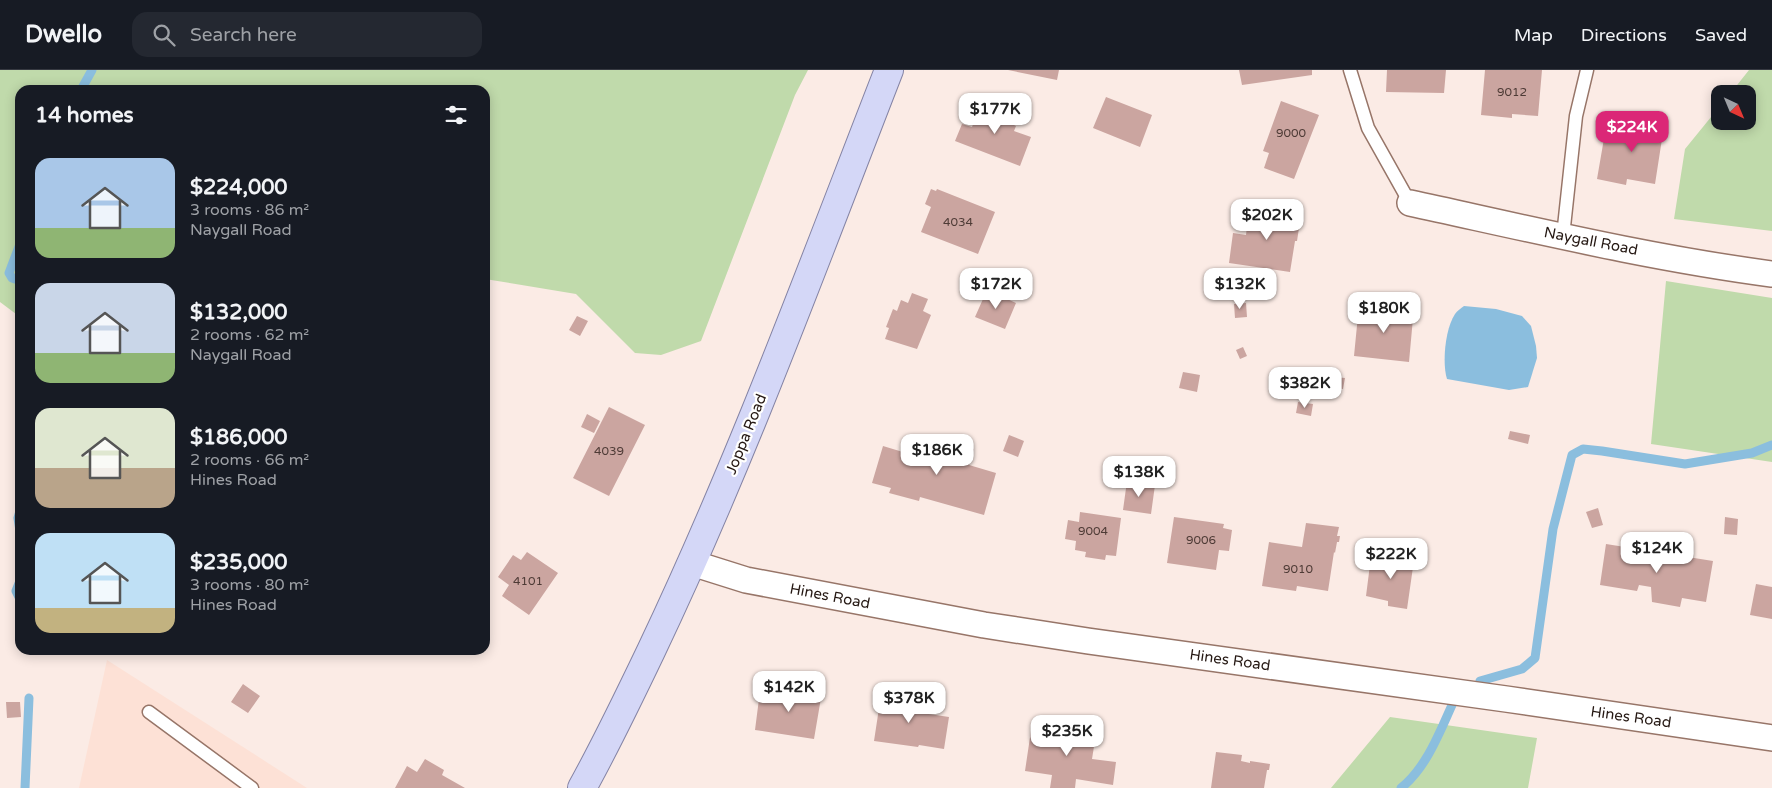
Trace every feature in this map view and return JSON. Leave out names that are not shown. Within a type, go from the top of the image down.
[{"type":"main road","name":"Joppa Road","points":[[582,788],[622,710],[692,563],[751,423],[889,70]]},
{"type":"street","name":"Naygall Road","points":[[1410,203],[1563,236],[1772,274]]},
{"type":"street","name":"Hines Road","points":[[692,563],[746,580],[984,625],[1506,698],[1772,738]]},
{"type":"lane","points":[[1350,70],[1368,128],[1410,203]]},
{"type":"lane","points":[[1563,236],[1576,116],[1587,70]]},
{"type":"lane","points":[[149,712],[252,788]]},
{"type":"shaded area","points":[[107,660],[307,788],[79,788]]},
{"type":"green space","points":[[0,70],[808,70],[795,95],[701,341],[661,355],[635,353],[576,294],[490,280],[490,85],[15,85],[15,313],[0,302]]},
{"type":"green space","points":[[1749,70],[1772,70],[1772,231],[1674,219],[1685,149],[1711,117],[1711,130],[1756,130],[1756,85],[1737,85]]},
{"type":"green space","points":[[1666,281],[1772,298],[1772,462],[1651,444]]},
{"type":"green space","points":[[1390,717],[1537,738],[1528,788],[1331,788]]},
{"type":"water","points":[[1464,306],[1496,309],[1522,316],[1531,326],[1537,358],[1528,387],[1509,390],[1447,379],[1445,372],[1445,346],[1449,328],[1455,314]]},
{"type":"building","points":[[1008,70],[1059,70],[1057,80]]},
{"type":"building","points":[[1239,70],[1312,70],[1312,75],[1242,85]]},
{"type":"building","points":[[1387,70],[1446,70],[1444,93],[1386,92]]},
{"type":"building","points":[[1485,70],[1542,70],[1538,116],[1512,114],[1512,118],[1481,115]]},
{"type":"building","points":[[1106,97],[1152,115],[1140,147],[1093,128]]},
{"type":"building","points":[[1281,101],[1319,115],[1294,179],[1264,168],[1269,153],[1263,151]]},
{"type":"building","points":[[981,103],[1016,116],[1012,124],[1016,126],[1014,131],[1031,137],[1020,166],[955,141],[962,124],[972,127]]},
{"type":"building","points":[[1645,117],[1655,119],[1664,126],[1655,184],[1627,179],[1626,185],[1597,179],[1606,127],[1629,131],[1630,122]]},
{"type":"building","points":[[931,189],[936,191],[937,189],[995,212],[978,254],[921,232],[931,207],[925,204]]},
{"type":"building","points":[[1249,208],[1301,215],[1290,272],[1229,263],[1233,233],[1246,235]]},
{"type":"building","points":[[987,290],[1016,303],[1005,329],[975,317]]},
{"type":"building","points":[[912,293],[928,299],[923,311],[931,315],[917,349],[885,339],[889,328],[886,327],[893,309],[897,311],[901,300],[908,303]]},
{"type":"building","points":[[1246,303],[1247,317],[1235,318],[1234,304]]},
{"type":"building","points":[[1359,305],[1417,312],[1416,318],[1413,318],[1409,362],[1354,356]]},
{"type":"building","points":[[577,316],[588,321],[580,336],[569,330]]},
{"type":"building","points":[[1243,347],[1247,356],[1240,359],[1236,350]]},
{"type":"building","points":[[1183,372],[1200,375],[1197,392],[1179,388]]},
{"type":"building","points":[[1335,377],[1345,378],[1343,389],[1334,388]]},
{"type":"building","points":[[1298,402],[1313,404],[1311,416],[1296,413]]},
{"type":"building","points":[[609,407],[645,425],[609,496],[573,478]]},
{"type":"building","points":[[587,414],[600,421],[594,433],[581,427]]},
{"type":"building","points":[[1510,431],[1530,435],[1528,444],[1508,439]]},
{"type":"building","points":[[1009,435],[1024,441],[1018,457],[1003,451]]},
{"type":"building","points":[[932,437],[974,449],[969,465],[996,473],[984,515],[920,497],[919,501],[889,493],[891,488],[872,483],[883,446],[926,459]]},
{"type":"building","points":[[1127,481],[1155,485],[1151,514],[1123,510]]},
{"type":"building","points":[[1598,508],[1603,525],[1592,528],[1586,512]]},
{"type":"building","points":[[1080,512],[1121,518],[1116,556],[1106,555],[1105,560],[1085,557],[1086,552],[1075,550],[1076,541],[1065,539],[1068,520],[1079,522]]},
{"type":"building","points":[[1174,517],[1224,524],[1223,528],[1232,530],[1229,551],[1219,550],[1216,570],[1167,563]]},
{"type":"building","points":[[1725,517],[1738,519],[1737,535],[1724,534]]},
{"type":"building","points":[[1306,523],[1339,527],[1337,536],[1340,536],[1339,542],[1337,542],[1334,552],[1328,591],[1297,586],[1296,591],[1262,586],[1269,542],[1302,547]]},
{"type":"building","points":[[1606,544],[1713,561],[1706,602],[1682,598],[1680,607],[1652,602],[1651,587],[1639,585],[1637,591],[1600,585]]},
{"type":"building","points":[[1401,551],[1415,553],[1407,609],[1388,606],[1388,601],[1366,596],[1371,557],[1400,561]]},
{"type":"building","points":[[527,552],[558,573],[529,615],[502,596],[509,585],[498,577],[513,555],[521,560]]},
{"type":"building","points":[[1756,584],[1772,587],[1772,619],[1750,615]]},
{"type":"building","points":[[243,684],[260,696],[248,713],[231,702]]},
{"type":"building","points":[[795,687],[822,692],[814,739],[755,730],[760,691],[794,696]]},
{"type":"building","points":[[881,695],[924,702],[922,713],[949,717],[944,749],[874,741]]},
{"type":"building","points":[[6,702],[20,702],[21,717],[7,718]]},
{"type":"building","points":[[1032,724],[1096,734],[1092,759],[1116,762],[1113,785],[1076,779],[1075,788],[1050,788],[1052,775],[1025,771]]},
{"type":"building","points":[[1216,752],[1242,755],[1241,761],[1250,763],[1250,761],[1270,764],[1264,788],[1211,788]]},
{"type":"building","points":[[425,759],[444,770],[442,775],[465,788],[395,788],[407,766],[417,772]]},
{"type":"waterway","points":[[84,85],[92,70]]},
{"type":"waterway","points":[[15,257],[9,273],[15,279]]},
{"type":"waterway","points":[[1480,681],[1522,669],[1535,658],[1553,529],[1572,455],[1583,449],[1685,464],[1752,453],[1772,445]]},
{"type":"waterway","points":[[25,788],[29,698]]},
{"type":"waterway","points":[[1401,788],[1425,761],[1452,705]]}]
